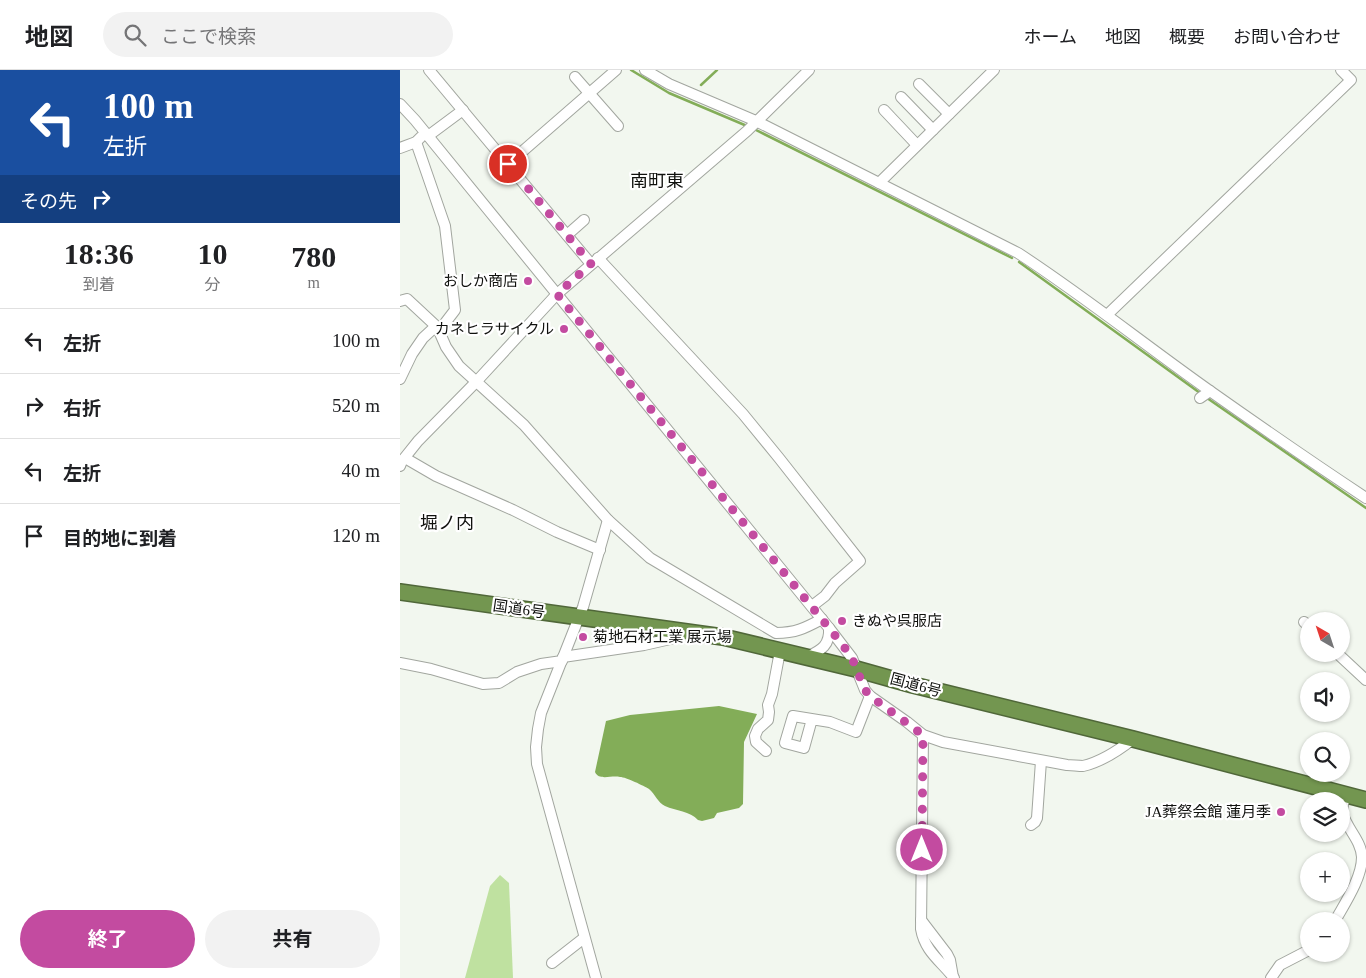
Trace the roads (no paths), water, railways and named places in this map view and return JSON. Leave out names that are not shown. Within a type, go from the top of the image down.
[{"type":"highway","name":"国道6号","points":[[400,592],[723,637],[856,668],[913,685],[1133,739],[1331,792]]},
{"type":"highway","name":"国道6号","points":[[1350,797],[1366,800]]},
{"type":"street","points":[[430,70],[567,234],[743,414],[860,561],[835,582],[825,596],[812,606]]},
{"type":"street","points":[[508,164],[616,70]]},
{"type":"street","points":[[645,70],[669,84],[756,121],[1018,252],[1210,391],[1366,498]]},
{"type":"street","points":[[600,550],[402,462],[418,441],[476,382],[557,294],[747,131],[809,70]]},
{"type":"street","points":[[878,183],[993,70]]},
{"type":"street","points":[[1107,315],[1351,80],[1341,70]]},
{"type":"street","points":[[575,77],[618,126]]},
{"type":"street","points":[[919,84],[949,114]]},
{"type":"street","points":[[901,97],[933,130]]},
{"type":"street","points":[[400,104],[812,606],[852,658],[865,690],[870,696],[923,735],[944,742],[1041,761],[1082,766],[1112,754],[1133,739]]},
{"type":"street","points":[[400,148],[416,142],[462,110]]},
{"type":"street","points":[[884,110],[917,145]]},
{"type":"street","points":[[400,379],[412,354],[423,338],[437,328],[455,310],[445,226],[416,142]]},
{"type":"street","points":[[567,234],[584,220]]},
{"type":"street","points":[[400,301],[407,299],[437,328],[459,366],[524,425],[608,520],[650,558],[776,633],[790,633],[803,629],[822,619]]},
{"type":"street","points":[[1200,398],[1210,391]]},
{"type":"street","points":[[596,978],[537,764],[536,747],[541,713],[579,618],[608,520]]},
{"type":"street","points":[[808,657],[820,651],[827,643],[830,634],[829,628]]},
{"type":"street","points":[[400,663],[431,669],[483,684],[499,683],[518,672],[541,664],[644,645],[694,633]]},
{"type":"street","points":[[766,751],[756,742],[755,736],[758,729],[768,720],[768,705],[772,694],[780,651]]},
{"type":"street","points":[[1347,662],[1366,680]]},
{"type":"street","points":[[812,719],[830,722],[856,732],[870,696]]},
{"type":"street","points":[[923,735],[921,920],[923,938],[930,952],[953,977]]},
{"type":"street","points":[[1031,825],[1036,822],[1037,818],[1041,761]]},
{"type":"street","points":[[1340,912],[1361,868],[1362,856],[1359,844],[1350,827]]},
{"type":"street","points":[[1361,868],[1366,880]]},
{"type":"street","points":[[552,963],[584,938]]},
{"type":"street","points":[[1271,978],[1280,965],[1300,955]]},
{"type":"waterway","points":[[631,70],[669,93],[747,126]]},
{"type":"waterway","points":[[701,85],[717,70]]},
{"type":"waterway","points":[[754,129],[1012,258]]},
{"type":"waterway","points":[[1019,262],[1200,393]]},
{"type":"waterway","points":[[1207,398],[1366,508]]},
{"type":"place","name":"おしか商店","points":[[528,281]]},
{"type":"place","name":"カネヒラサイクル","points":[[564,329]]},
{"type":"place","name":"きぬや呉服店","points":[[842,621]]},
{"type":"place","name":"菊地石材工業 展示場","points":[[583,637]]},
{"type":"place","name":"JA葬祭会館 蓮月季","points":[[1281,812]]},
{"type":"district","name":"南町東","points":[[657,181]]},
{"type":"district","name":"堀ノ内","points":[[447,523]]}]
